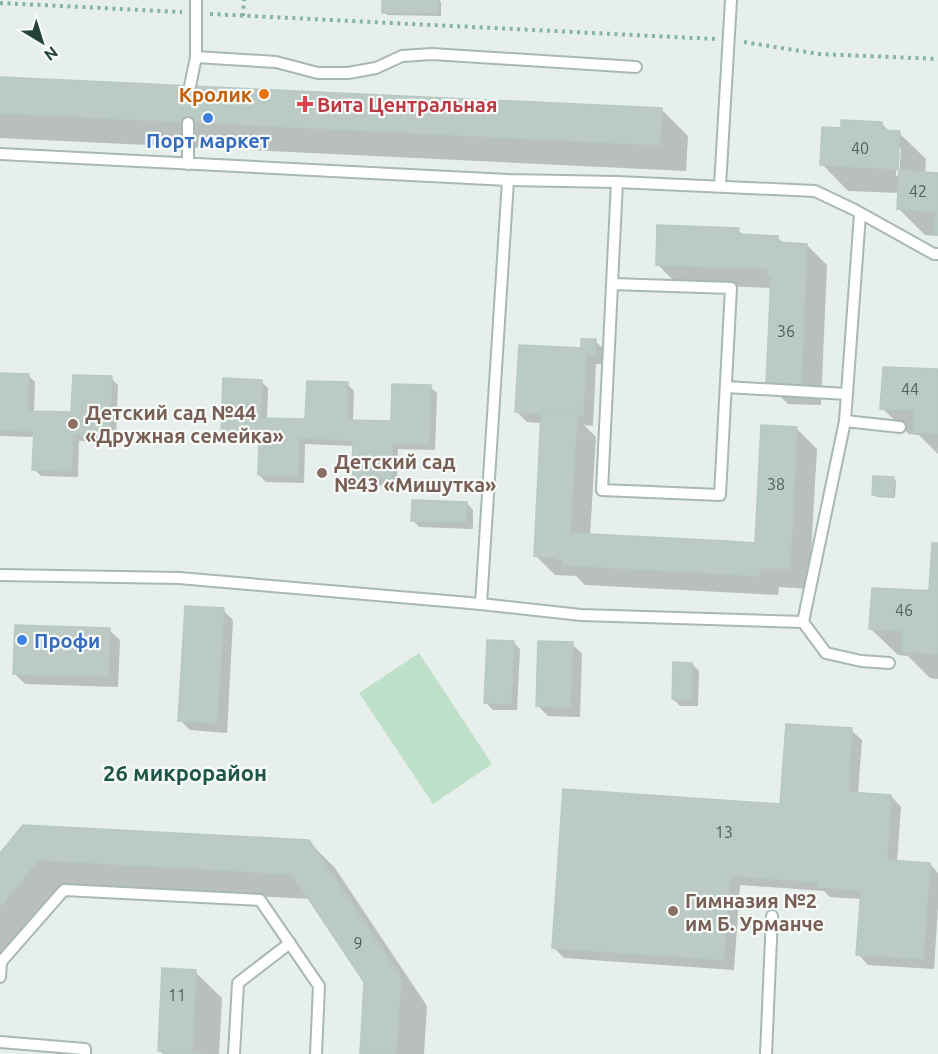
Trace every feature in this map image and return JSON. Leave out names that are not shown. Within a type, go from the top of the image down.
[{"type":"lane","points":[[190,86],[196,57],[196,0]]},
{"type":"lane","points":[[720,186],[731,0]]},
{"type":"lane","points":[[196,57],[276,62],[318,73],[348,73],[376,68],[402,56],[432,54],[636,67]]},
{"type":"lane","points":[[188,123],[188,164]]},
{"type":"lane","points":[[0,154],[508,180],[617,182],[815,191],[937,255]]},
{"type":"lane","points":[[481,604],[508,180]]},
{"type":"lane","points":[[612,284],[731,288],[720,495],[602,490],[612,284],[617,182]]},
{"type":"lane","points":[[860,214],[845,421],[803,622],[826,653],[861,661],[889,663]]},
{"type":"lane","points":[[726,387],[847,394]]},
{"type":"lane","points":[[845,421],[900,427]]},
{"type":"lane","points":[[0,575],[179,578],[581,615],[803,622]]},
{"type":"lane","points":[[0,977],[1,962],[63,890],[260,900],[319,986],[316,1054]]},
{"type":"lane","points":[[766,1054],[772,916]]},
{"type":"lane","points":[[234,1054],[238,983],[290,943]]},
{"type":"lane","points":[[0,1042],[85,1049],[85,1054]]},
{"type":"path","points":[[243,15],[244,0]]},
{"type":"path","points":[[0,3],[729,39],[819,54],[938,59]]},
{"type":"green space","points":[[419,653],[492,764],[433,804],[359,693]]},
{"type":"building","points":[[382,0],[438,0],[438,13],[382,13]]},
{"type":"building","points":[[0,77],[662,108],[660,145],[0,113]]},
{"type":"building","points":[[841,120],[882,122],[882,130],[900,131],[898,169],[820,165],[822,127],[841,128]]},
{"type":"building","points":[[899,170],[938,173],[938,235],[934,234],[936,212],[897,209]]},
{"type":"building","points":[[657,225],[739,228],[738,234],[778,236],[778,242],[807,244],[801,386],[766,384],[771,277],[767,276],[768,269],[656,265]]},
{"type":"building","points":[[581,339],[596,339],[595,355],[586,354],[583,416],[515,412],[519,345],[581,348]]},
{"type":"building","points":[[883,367],[938,369],[938,433],[913,432],[914,410],[880,409]]},
{"type":"building","points":[[0,373],[29,374],[27,411],[71,412],[73,375],[112,376],[109,436],[73,434],[71,471],[32,470],[34,431],[0,430]]},
{"type":"building","points":[[223,378],[262,380],[260,418],[305,419],[307,381],[348,382],[347,420],[391,421],[392,384],[431,385],[429,444],[392,443],[391,479],[352,478],[353,440],[299,438],[298,477],[258,475],[259,438],[221,436]]},
{"type":"building","points":[[541,414],[577,416],[570,533],[755,543],[761,425],[797,427],[790,569],[759,568],[759,576],[563,565],[563,558],[534,556]]},
{"type":"building","points":[[873,476],[894,477],[893,496],[872,495]]},
{"type":"building","points":[[412,500],[467,502],[466,522],[411,521]]},
{"type":"building","points":[[932,543],[938,543],[938,591],[929,590]]},
{"type":"building","points":[[872,588],[938,591],[938,654],[902,652],[903,631],[869,629]]},
{"type":"building","points":[[185,606],[224,608],[217,723],[178,721]]},
{"type":"building","points":[[15,625],[110,628],[108,677],[13,674]]},
{"type":"building","points":[[487,640],[514,641],[511,704],[484,703]]},
{"type":"building","points":[[538,641],[573,642],[570,707],[536,706]]},
{"type":"building","points":[[673,662],[692,663],[691,700],[672,699]]},
{"type":"building","points":[[786,724],[852,728],[848,792],[891,795],[887,860],[930,863],[923,959],[856,955],[861,890],[818,887],[818,882],[730,876],[724,960],[552,948],[563,789],[780,804]]},
{"type":"building","points":[[23,825],[309,840],[401,978],[396,1054],[360,1054],[364,982],[292,874],[38,860],[0,907],[0,853]]},
{"type":"building","points":[[162,968],[196,970],[192,1053],[202,1054],[164,1054],[164,1051],[158,1051]]},
{"type":"place","name":"Кролик","points":[[264,94]]},
{"type":"place","name":"Вита Центральная","points":[[305,104]]},
{"type":"place","name":"Порт маркет","points":[[208,118]]},
{"type":"place","name":"Детский сад №44 «Дружная семейка»","points":[[73,424]]},
{"type":"place","name":"Детский сад №43 «Мишутка»","points":[[322,473]]},
{"type":"place","name":"Профи","points":[[22,640]]},
{"type":"place","name":"Гимназия №2 им Б. Урманче","points":[[673,911]]},
{"type":"district","name":"26 микрорайон","points":[[185,772]]}]
